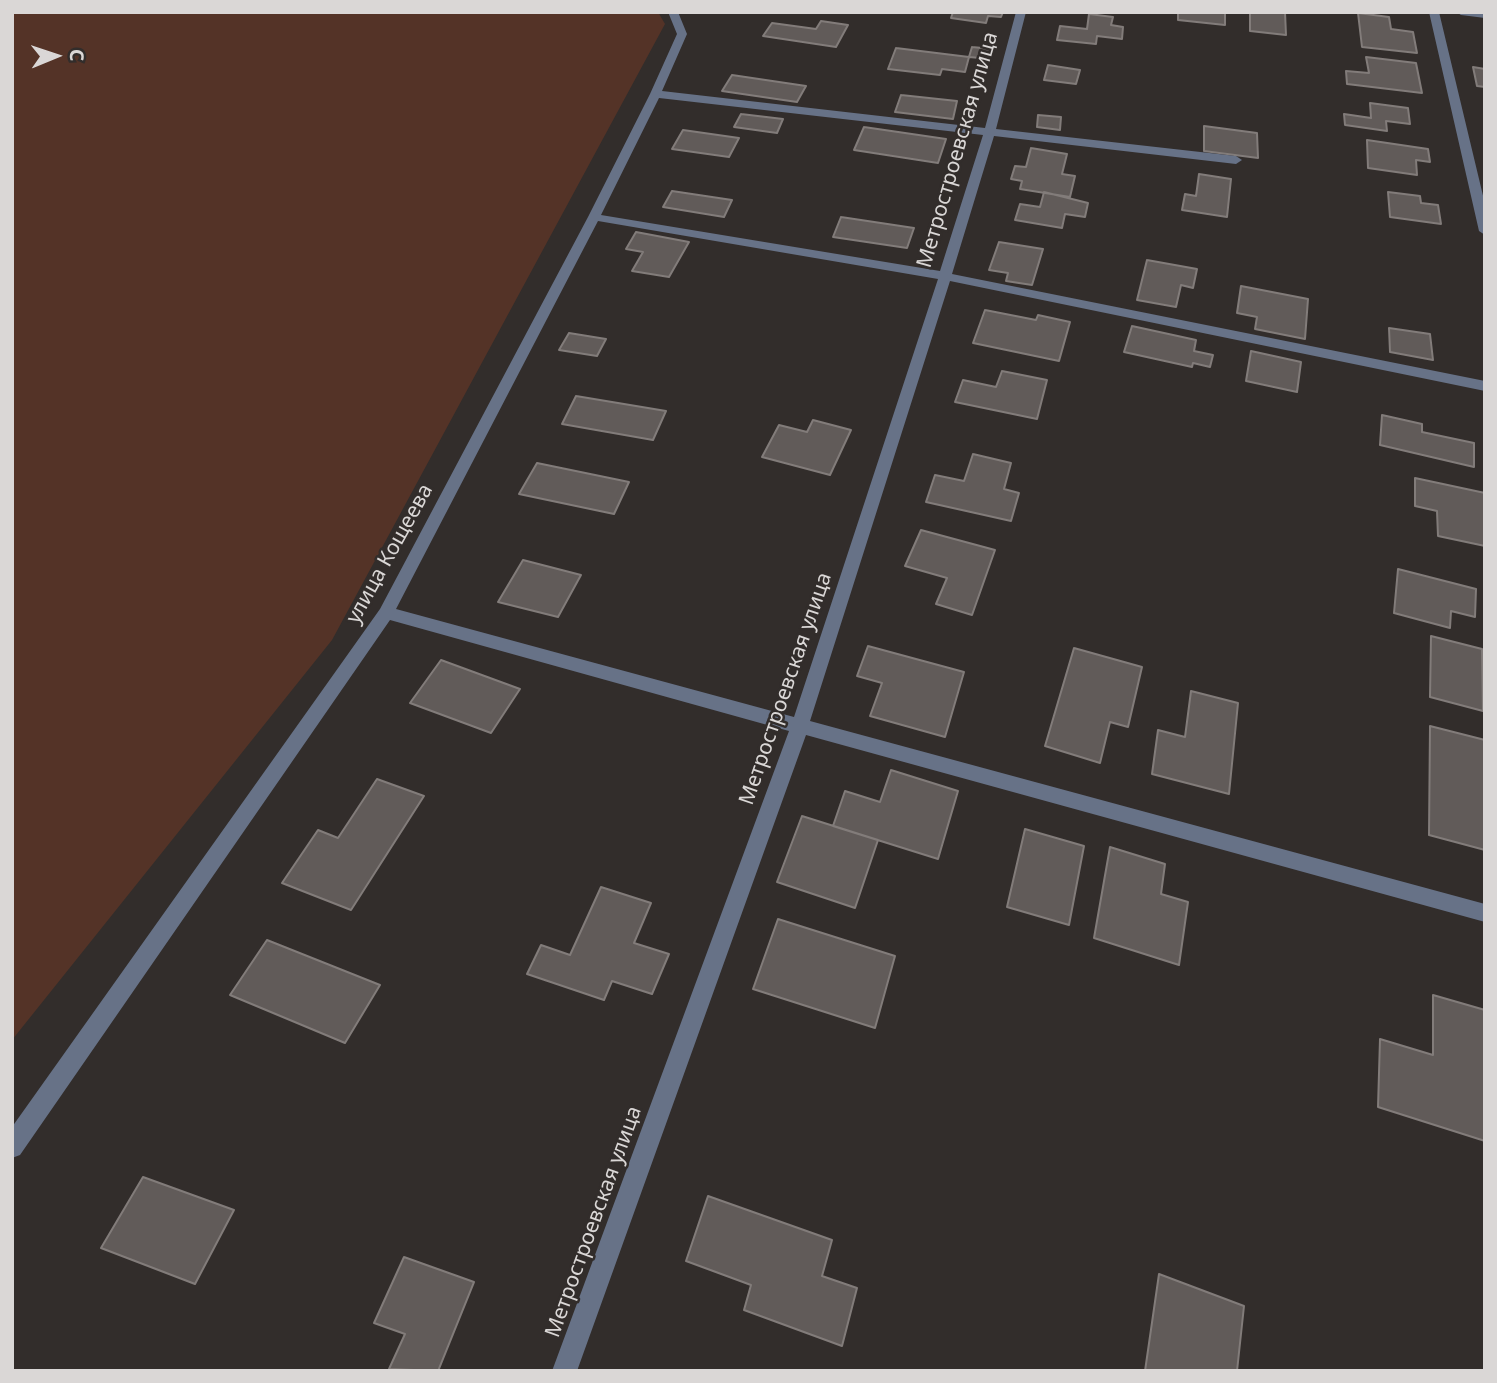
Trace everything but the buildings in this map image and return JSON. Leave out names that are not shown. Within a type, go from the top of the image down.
[{"type":"street","name":"улица Кощеева","points":[[12,1147],[386,613],[656,94],[682,34],[673,12]]},
{"type":"street","name":"Метростроевская улица","points":[[564,1371],[800,726],[945,276],[989,133],[1021,12]]},
{"type":"street","points":[[1434,12],[1485,231]]},
{"type":"street","points":[[1461,12],[1485,15]]},
{"type":"street","points":[[656,94],[1236,160]]},
{"type":"street","points":[[594,217],[945,276],[1485,386]]},
{"type":"street","points":[[386,613],[1485,913]]},
{"type":"shaded area","points":[[12,12],[658,12],[665,24],[332,640],[12,1040]]}]
